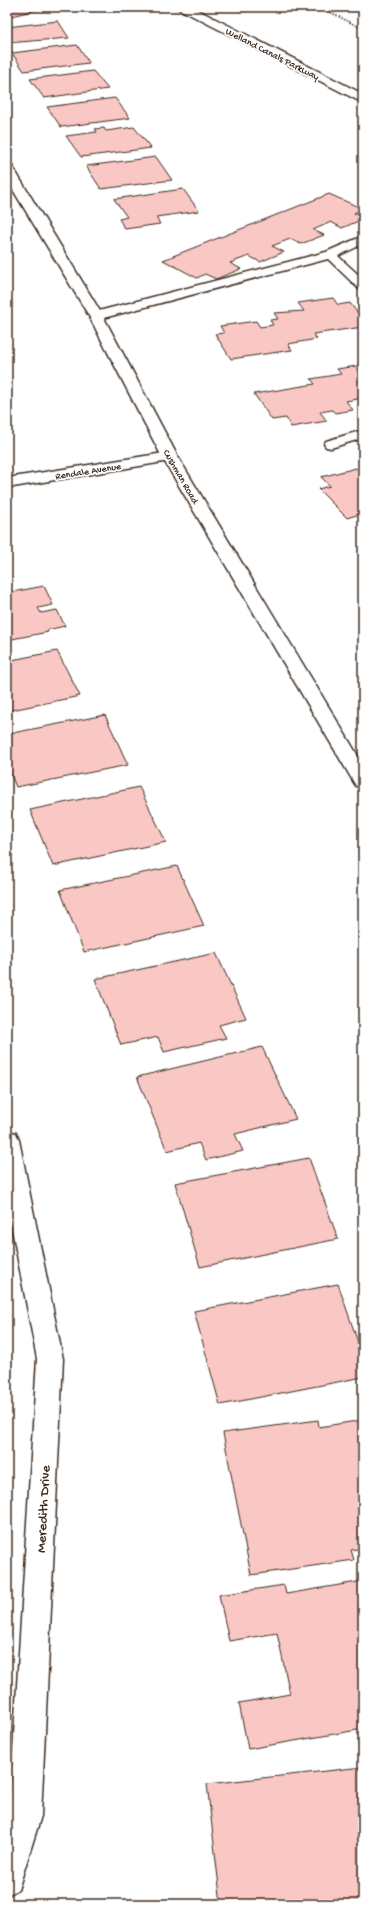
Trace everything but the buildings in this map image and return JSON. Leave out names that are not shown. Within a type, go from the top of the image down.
[{"type":"street","name":"Welland Canals Parkway","points":[[183,7],[363,99]]},
{"type":"street","name":"Cushman Road","points":[[7,168],[96,316],[170,457],[363,781]]},
{"type":"street","name":"Rendale Avenue","points":[[7,483],[170,457]]},
{"type":"street","name":"Meredith Drive","points":[[7,1140],[50,1359],[25,1816],[7,1879]]},
{"type":"lane","points":[[96,316],[330,255],[363,240]]},
{"type":"lane","points":[[330,255],[363,286]]},
{"type":"lane","points":[[331,444],[363,434]]},
{"type":"path","points":[[320,7],[363,29]]}]
